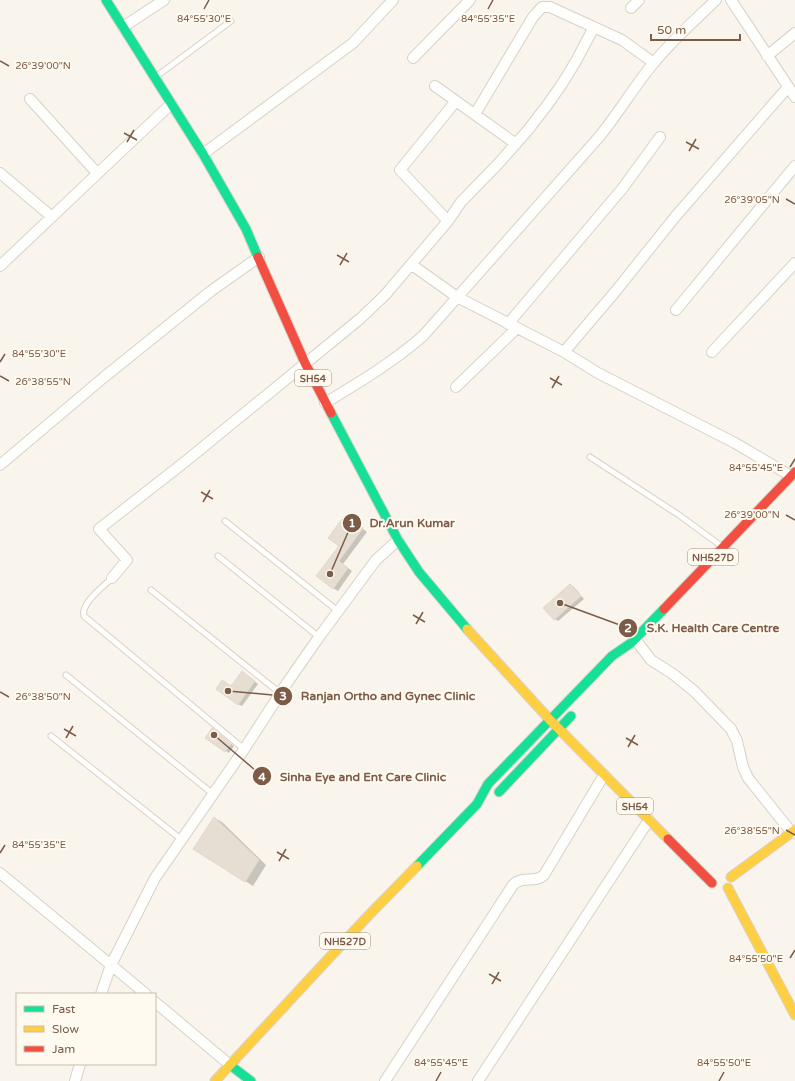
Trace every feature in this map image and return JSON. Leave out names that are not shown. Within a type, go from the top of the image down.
[{"type":"main road","name":"SH54","points":[[106,0],[203,154],[246,229],[260,257],[305,363],[325,403],[398,540],[419,572],[439,597],[550,720],[712,883],[714,887],[719,890],[728,888]]},
{"type":"main road","name":"NH527D","points":[[215,1081],[368,916],[477,804],[488,784],[612,656],[633,641],[793,474]]},
{"type":"main road","name":"NH527D","points":[[620,664],[633,641]]},
{"type":"main road","name":"NH527D","points":[[477,804],[499,792],[580,707]]},
{"type":"main road","points":[[793,831],[731,878],[728,888],[795,1014]]},
{"type":"main road","points":[[712,883],[713,877],[719,872],[727,873],[731,878]]},
{"type":"main road","points":[[230,1065],[251,1081]]},
{"type":"street","points":[[123,27],[164,0]]},
{"type":"street","points":[[413,58],[470,0]]},
{"type":"street","points":[[631,8],[639,0]]},
{"type":"street","points":[[325,403],[385,367],[424,336],[599,137],[654,63],[674,40],[716,0]]},
{"type":"street","points":[[731,0],[795,97]]},
{"type":"street","points":[[203,154],[353,43],[387,2]]},
{"type":"street","points":[[475,114],[533,17],[540,8],[546,6],[622,40],[654,63]]},
{"type":"street","points":[[112,578],[127,560],[99,529],[186,461],[361,318],[385,295],[448,222],[461,202],[516,144],[548,104],[576,61],[594,27]]},
{"type":"street","points":[[767,56],[795,34]]},
{"type":"street","points":[[435,86],[516,144]]},
{"type":"street","points":[[564,352],[615,292],[675,217],[788,87]]},
{"type":"street","points":[[30,100],[97,173]]},
{"type":"street","points":[[448,222],[400,170],[456,101]]},
{"type":"street","points":[[0,266],[171,104]]},
{"type":"street","points":[[456,386],[512,326],[622,189],[660,137]]},
{"type":"street","points":[[676,310],[795,166]]},
{"type":"street","points":[[0,173],[52,217]]},
{"type":"street","points":[[0,465],[103,378],[199,301],[260,257]]},
{"type":"street","points":[[712,352],[795,263]]},
{"type":"street","points":[[412,265],[457,297],[564,352],[598,372],[793,474]]},
{"type":"street","points":[[101,993],[111,965],[155,878],[319,637],[376,560],[398,540]]},
{"type":"street","points":[[633,641],[651,660],[673,674],[694,691],[731,729],[737,741],[745,773],[748,778],[793,831]]},
{"type":"street","points":[[385,1081],[513,885],[519,880],[538,879],[544,875],[604,775]]},
{"type":"street","points":[[478,1081],[649,820]]},
{"type":"street","points":[[0,873],[145,993]]},
{"type":"street","points":[[156,1003],[230,1065]]},
{"type":"street","points":[[76,1081],[80,1065]]},
{"type":"lane","points":[[154,77],[231,21]]},
{"type":"lane","points":[[590,457],[679,515],[723,547]]},
{"type":"lane","points":[[225,521],[338,611]]},
{"type":"lane","points":[[218,556],[319,637]]},
{"type":"lane","points":[[112,578],[86,604],[83,612],[84,616],[244,749]]},
{"type":"lane","points":[[151,590],[280,693]]},
{"type":"lane","points":[[66,676],[213,794]]},
{"type":"lane","points":[[51,736],[182,840]]},
{"type":"building","points":[[345,515],[363,528],[339,561],[348,568],[333,589],[316,576],[339,546],[328,538]]},
{"type":"building","points":[[570,584],[581,596],[554,620],[543,608]]},
{"type":"building","points":[[242,671],[255,681],[238,705],[216,689],[222,680],[231,686]]},
{"type":"building","points":[[212,728],[231,744],[225,752],[205,738]]},
{"type":"building","points":[[214,817],[259,860],[245,882],[193,849]]},
{"type":"traffic: fast","points":[[106,0],[203,154],[246,229],[258,257]]},
{"type":"traffic: fast","points":[[331,413],[398,540],[419,572],[467,629]]},
{"type":"traffic: fast","points":[[417,866],[477,804],[488,784],[612,656],[631,643],[664,609]]},
{"type":"traffic: fast","points":[[499,792],[571,716]]},
{"type":"traffic: fast","points":[[230,1065],[251,1081]]},
{"type":"traffic: slow","points":[[467,629],[550,720],[668,839]]},
{"type":"traffic: slow","points":[[731,877],[795,830]]},
{"type":"traffic: slow","points":[[215,1081],[368,916],[417,866]]},
{"type":"traffic: slow","points":[[728,888],[795,1015]]},
{"type":"traffic: jam","points":[[258,257],[305,363],[331,413]]},
{"type":"traffic: jam","points":[[664,609],[795,472]]},
{"type":"traffic: jam","points":[[668,839],[712,883]]},
{"type":"place","name":"Dr.Arun Kumar","points":[[330,574]]},
{"type":"place","name":"S.K. Health Care Centre","points":[[560,603]]},
{"type":"place","name":"Ranjan Ortho and Gynec Clinic","points":[[228,691]]},
{"type":"place","name":"Sinha Eye and Ent Care Clinic","points":[[214,735]]}]
